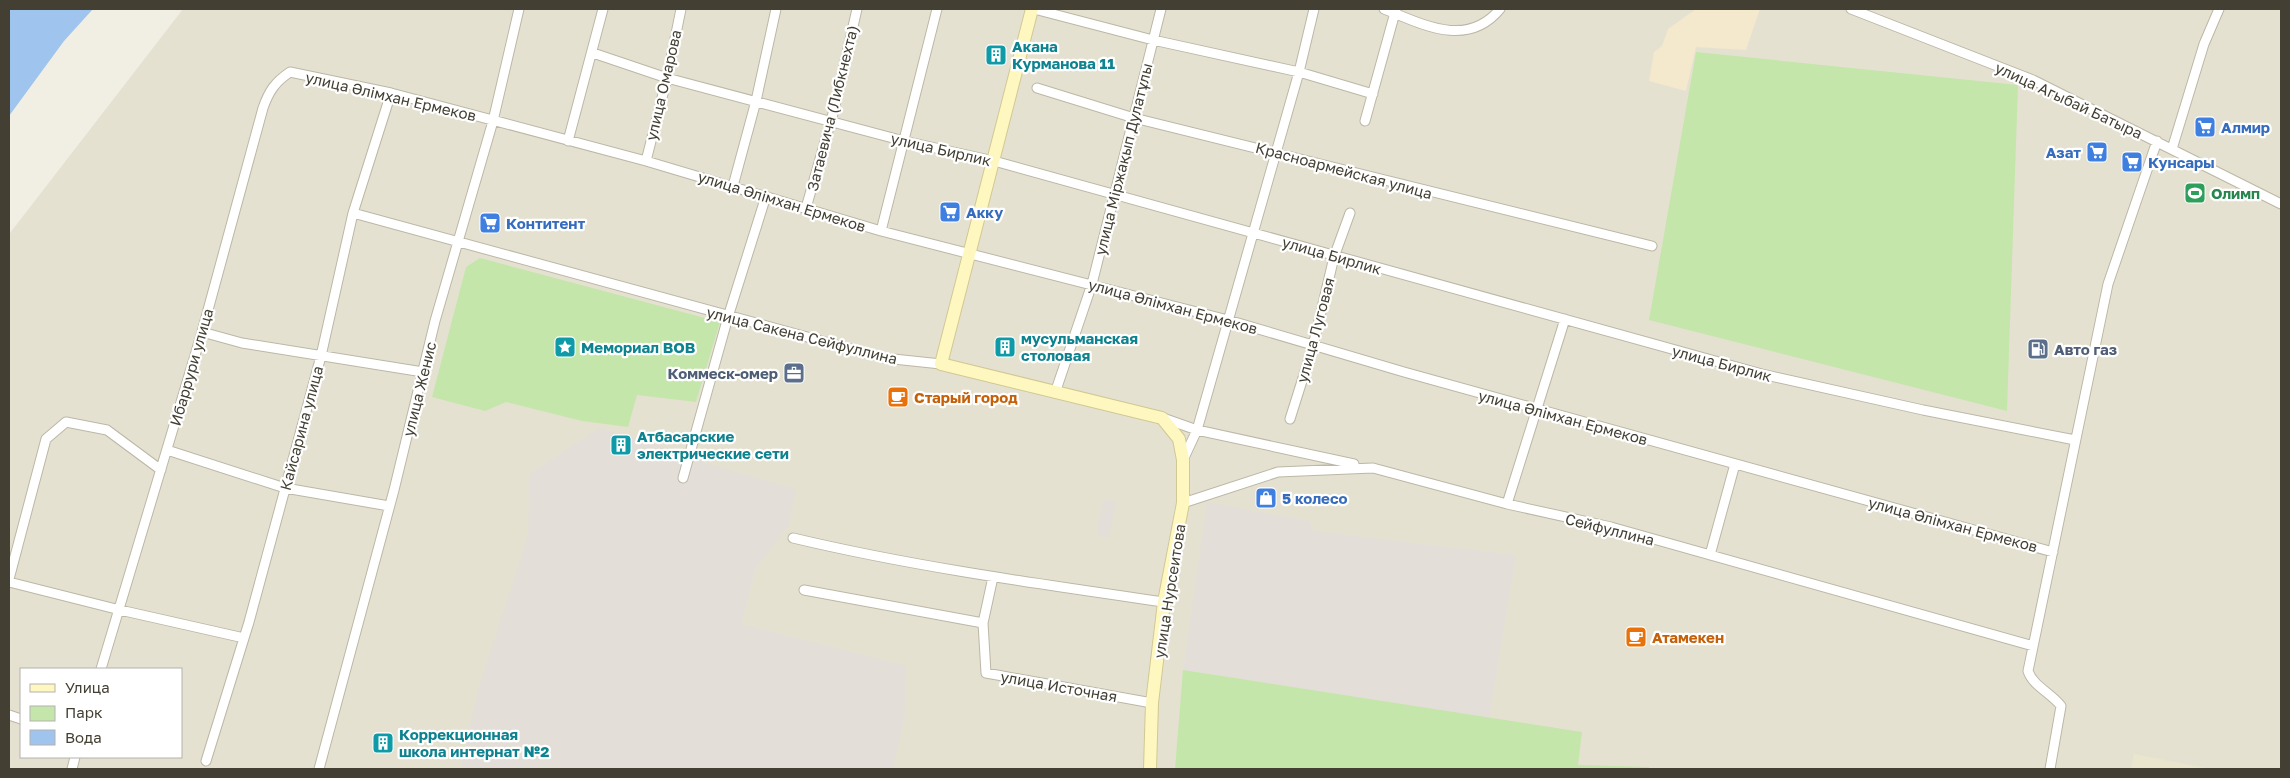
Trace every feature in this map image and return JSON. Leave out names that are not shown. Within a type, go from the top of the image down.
[{"type":"main road","points":[[941,364],[1033,9]]},
{"type":"main road","name":"улица Сакена Сейфуллина","points":[[941,364],[1162,418]]},
{"type":"main road","name":"улица Нурсеитова","points":[[1150,769],[1152,704],[1164,602],[1183,503],[1183,460],[1179,439],[1162,418]]},
{"type":"street","name":"улица Женис","points":[[319,769],[457,243],[493,121],[519,9]]},
{"type":"street","points":[[568,140],[593,53],[603,9]]},
{"type":"street","name":"улица Омарова","points":[[646,162],[681,9]]},
{"type":"street","points":[[733,186],[756,101],[776,9]]},
{"type":"street","name":"Затаевича (Либкнехта)","points":[[806,208],[831,121],[857,9]]},
{"type":"street","points":[[881,231],[937,9]]},
{"type":"street","points":[[1033,9],[1153,40],[1298,72],[1373,94]]},
{"type":"street","name":"улица Міржақып Дулатұлы","points":[[1056,393],[1092,284],[1161,9]]},
{"type":"street","points":[[1183,460],[1197,430],[1314,9]]},
{"type":"street","points":[[1384,9],[1395,11],[1438,30],[1454,31],[1474,27],[1500,9]]},
{"type":"street","name":"улица Агыбай Батыра","points":[[1851,9],[2033,80],[2281,204]]},
{"type":"street","points":[[2172,149],[2204,44],[2219,9]]},
{"type":"street","points":[[1366,122],[1395,11]]},
{"type":"street","name":"улица Бирлик","points":[[593,53],[666,78],[904,141],[994,161],[1253,231],[1334,257],[1762,374],[1923,410],[2075,440]]},
{"type":"street","name":"улица Әлімхан Ермеков","points":[[290,72],[391,93],[568,140],[733,186],[881,231],[1228,320],[1537,410],[2053,552]]},
{"type":"street","name":"Ибаррури улица","points":[[101,668],[202,332],[269,91],[277,81],[290,72]]},
{"type":"street","name":"Красноармейская улица","points":[[1037,88],[1134,118],[1275,151],[1448,197],[1652,246]]},
{"type":"street","name":"Кайсарина улица","points":[[206,761],[244,638],[321,356],[353,213],[391,93]]},
{"type":"street","points":[[2050,769],[2061,706],[2052,694],[2031,680],[2028,671],[2108,284],[2157,141]]},
{"type":"street","points":[[683,478],[728,317],[766,196]]},
{"type":"street","name":"улица Сакена Сейфуллина","points":[[353,213],[457,243],[884,358],[941,364]]},
{"type":"street","name":"улица Луговая","points":[[1290,419],[1313,346],[1334,257],[1350,213]]},
{"type":"street","points":[[1506,504],[1565,320]]},
{"type":"street","points":[[202,332],[242,343],[423,372]]},
{"type":"street","name":"улица Сакена Сейфуллина","points":[[1162,418],[1197,430],[1373,468]]},
{"type":"street","points":[[161,470],[107,430],[66,422],[46,439],[9,581],[120,610],[244,638]]},
{"type":"street","points":[[167,450],[285,488],[389,506]]},
{"type":"street","points":[[1710,556],[1735,464]]},
{"type":"street","name":"Сейфуллина","points":[[1183,503],[1278,472],[1373,468],[1506,504],[1611,527],[2033,646]]},
{"type":"street","points":[[794,538],[852,552],[993,577],[1164,602]]},
{"type":"street","name":"улица Источная","points":[[993,577],[983,623],[986,673],[1152,704]]},
{"type":"street","points":[[804,590],[983,623]]},
{"type":"shaded area","points":[[183,9],[2281,9],[2281,769],[9,769],[10,233]]},
{"type":"shaded area","points":[[1696,9],[1760,9],[1746,50],[1696,47],[1686,91],[1649,81],[1654,52],[1662,46],[1668,29]]},
{"type":"shaded area","points":[[599,428],[648,441],[695,460],[796,489],[789,525],[755,570],[742,624],[906,666],[905,716],[893,769],[461,769],[477,693],[528,535],[529,474]]},
{"type":"shaded area","points":[[1103,499],[1116,502],[1109,538],[1096,535]]},
{"type":"shaded area","points":[[1207,502],[1310,521],[1313,531],[1516,555],[1489,718],[1183,670]]},
{"type":"shaded area","points":[[2134,754],[2210,769],[2131,769]]},
{"type":"green space","points":[[1696,52],[2018,85],[2007,411],[1649,320]]},
{"type":"green space","points":[[480,258],[720,322],[696,402],[637,395],[628,427],[582,421],[506,402],[485,411],[432,397],[466,267]]},
{"type":"green space","points":[[1183,670],[1582,732],[1578,765],[1649,767],[1649,769],[1175,769]]},
{"type":"water","points":[[9,9],[93,9],[64,41],[9,116]]},
{"type":"place","name":"Акана Курманова 11","points":[[996,55]]},
{"type":"place","name":"Алмир","points":[[2205,127]]},
{"type":"place","name":"Азат","points":[[2097,152]]},
{"type":"place","name":"Кунсары","points":[[2132,162]]},
{"type":"place","name":"Олимп","points":[[2195,193]]},
{"type":"place","name":"Акку","points":[[950,212]]},
{"type":"place","name":"Контитент","points":[[490,223]]},
{"type":"place","name":"Мемориал ВОВ","points":[[565,347]]},
{"type":"place","name":"мусульманская столовая","points":[[1005,347]]},
{"type":"place","name":"Авто газ","points":[[2038,349]]},
{"type":"place","name":"Коммеск-омер","points":[[794,373]]},
{"type":"place","name":"Старый город","points":[[898,397]]},
{"type":"place","name":"Атбасарские электрические сети","points":[[621,445]]},
{"type":"place","name":"5 колесо","points":[[1266,498]]},
{"type":"place","name":"Атамекен","points":[[1636,637]]},
{"type":"place","name":"Коррекционная школа интернат №2","points":[[383,743]]}]
